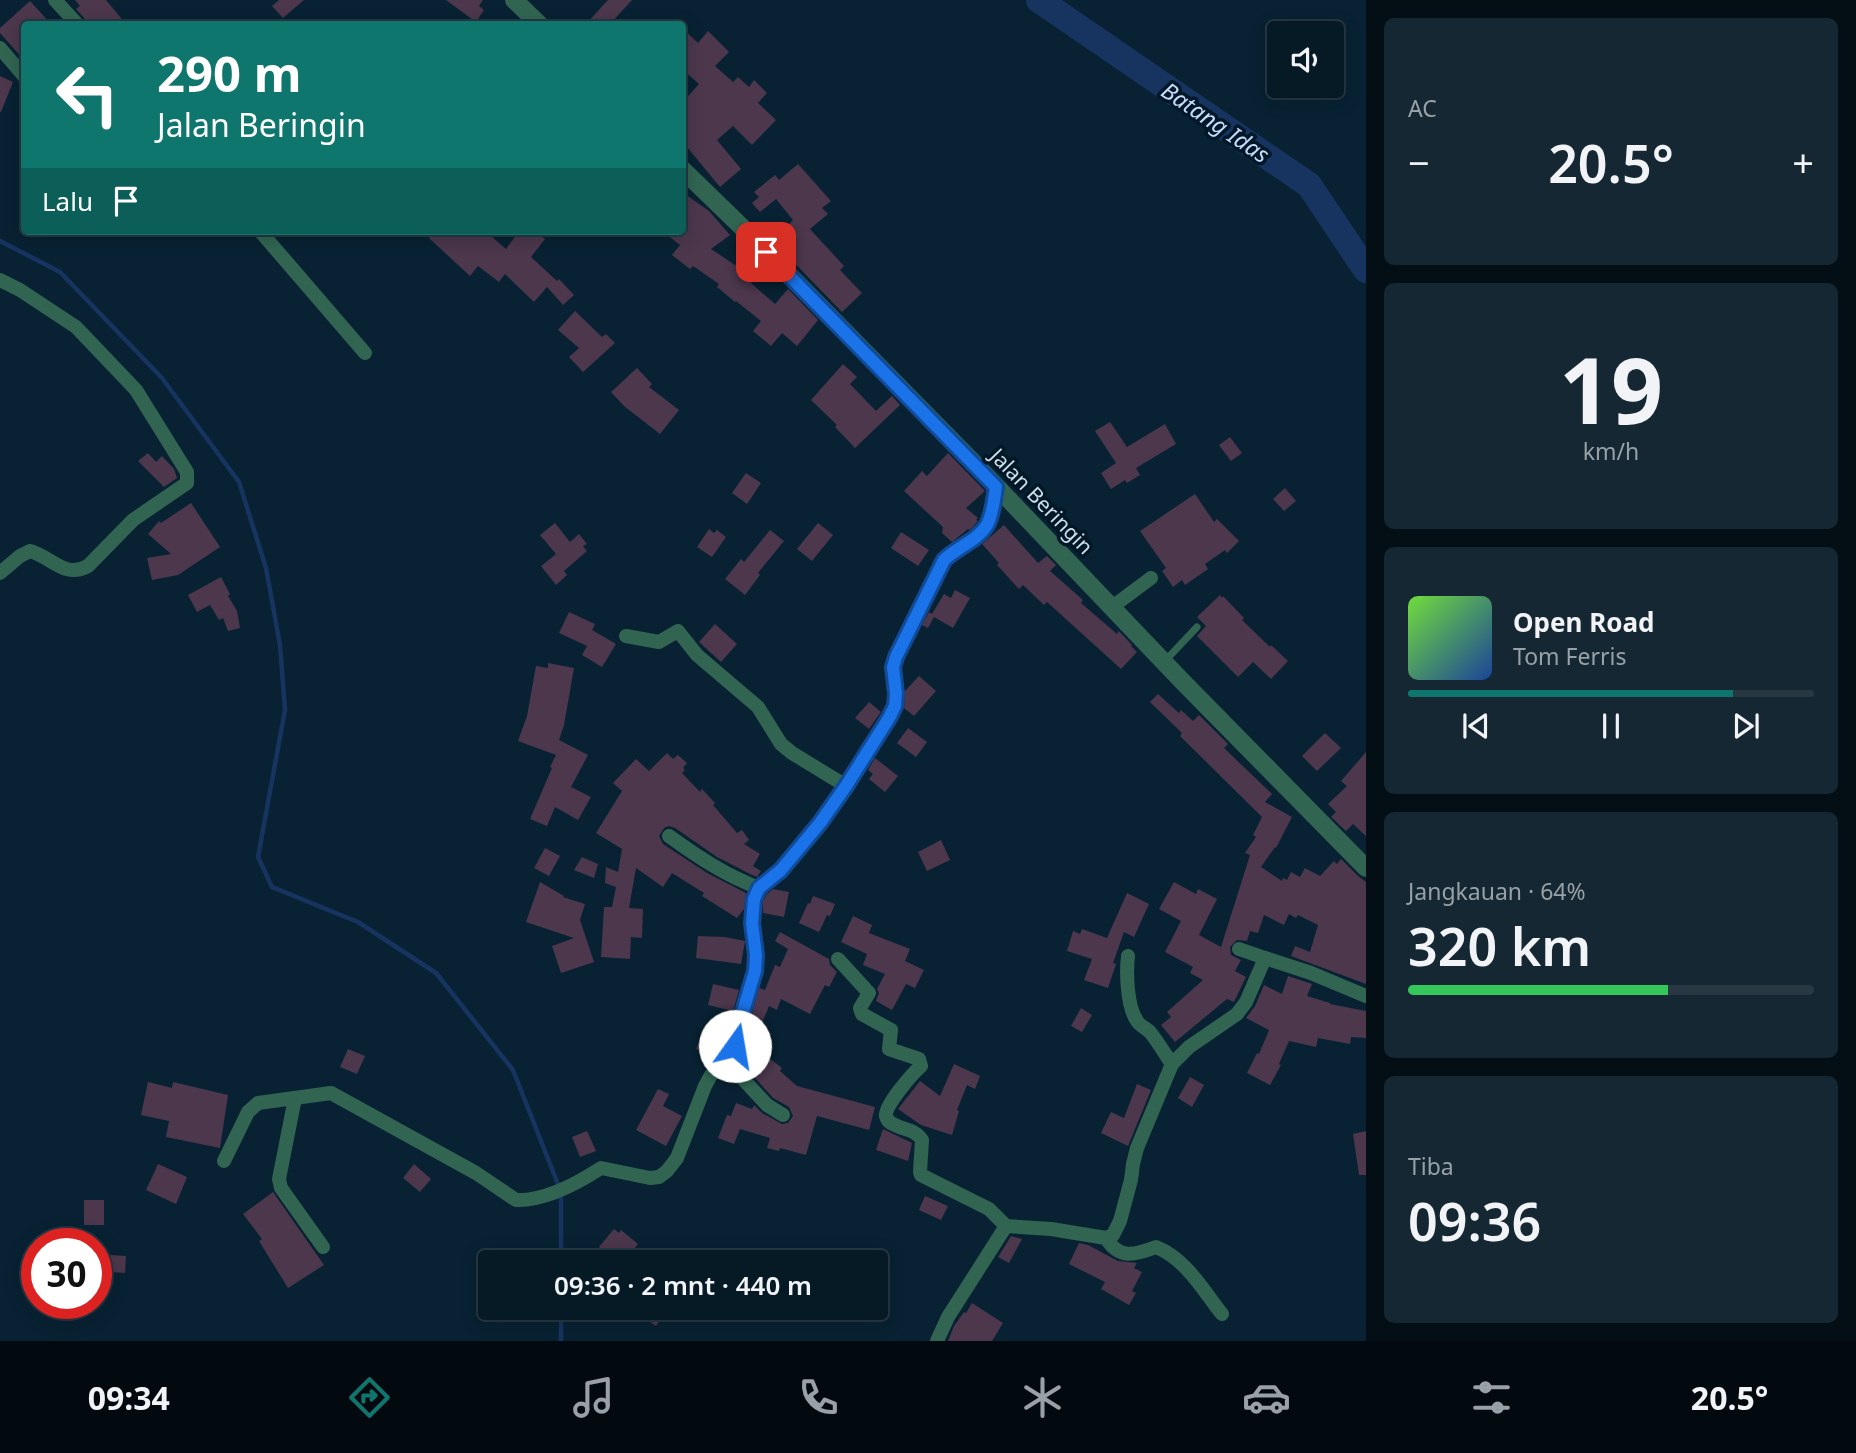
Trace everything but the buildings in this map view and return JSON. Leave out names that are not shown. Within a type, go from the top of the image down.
[{"type":"street","points":[[55,0],[74,21]]},
{"type":"street","points":[[514,0],[536,21]]},
{"type":"street","points":[[0,48],[21,72]]},
{"type":"street","name":"Jalan Beringin","points":[[686,173],[749,234],[1366,868]]},
{"type":"street","points":[[263,235],[365,353]]},
{"type":"street","points":[[0,280],[76,327],[136,390],[176,452],[188,477],[187,483],[133,520],[88,566],[73,571],[64,569],[30,551],[0,573]]},
{"type":"street","points":[[224,1161],[253,1106],[323,1092],[337,1095],[476,1173],[511,1198],[521,1200],[540,1196],[578,1183],[601,1168],[650,1178],[659,1177],[667,1171],[677,1158],[705,1086],[711,1076],[724,1065],[735,1046],[755,971],[752,910],[759,888],[781,870],[820,823],[895,706],[893,667],[896,657],[944,560],[971,540],[989,522],[996,487]]},
{"type":"street","points":[[1112,607],[1151,578]]},
{"type":"street","points":[[626,636],[659,642],[678,631],[696,655],[758,707],[774,734],[787,748],[846,786]]},
{"type":"street","points":[[668,836],[711,866],[759,888]]},
{"type":"street","points":[[1238,949],[1311,973],[1366,996]]},
{"type":"street","points":[[1128,957],[1129,997],[1133,1013],[1138,1023],[1149,1031],[1172,1064]]},
{"type":"street","points":[[838,959],[869,993],[860,1008],[862,1014],[891,1030],[889,1049],[921,1062],[921,1066],[886,1112],[886,1118],[890,1124],[920,1136],[920,1172],[924,1179],[989,1209],[1006,1226],[1051,1229],[1106,1238],[1113,1235],[1118,1228],[1137,1148],[1172,1064],[1189,1047],[1237,1014],[1246,1002],[1265,958]]},
{"type":"street","points":[[724,1065],[742,1078],[767,1105],[783,1115]]},
{"type":"street","points":[[295,1098],[279,1179],[281,1188],[323,1247]]},
{"type":"street","points":[[937,1341],[948,1317],[1006,1226]]},
{"type":"street","points":[[1106,1238],[1111,1247],[1121,1252],[1138,1254],[1156,1247],[1173,1255],[1222,1314]]},
{"type":"lane","points":[[1164,662],[1197,627]]},
{"type":"waterway","name":"Batang Idas","points":[[1039,0],[1309,185],[1366,270]]},
{"type":"waterway","points":[[0,241],[60,272],[162,378],[239,482],[266,568],[280,645],[285,710],[258,857],[272,887],[358,922],[436,973],[513,1070],[561,1192],[561,1250]]},
{"type":"waterway","points":[[561,1320],[561,1341]]},
{"type":"route","points":[[735,1046],[755,971],[752,910],[759,888],[781,870],[820,823],[889,718],[895,706],[893,667],[896,657],[944,560],[977,536],[989,522],[996,487],[766,252]]}]
